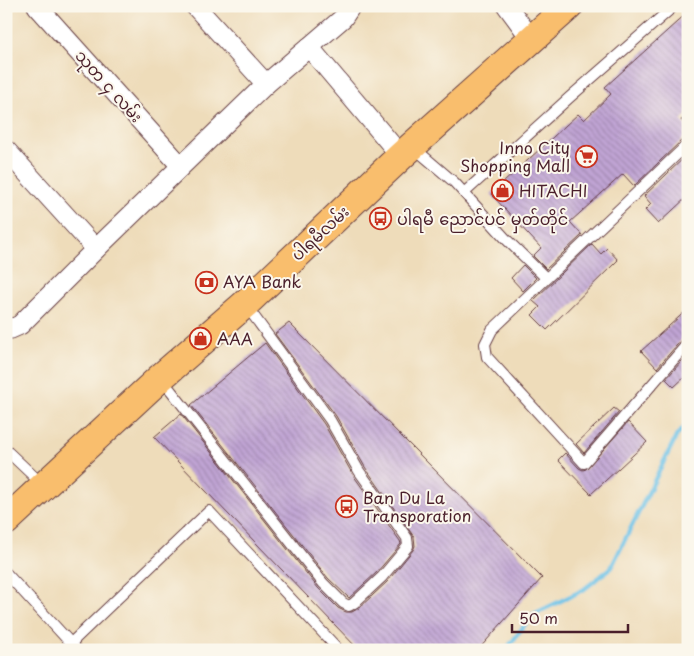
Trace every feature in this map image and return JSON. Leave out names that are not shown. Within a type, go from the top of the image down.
[{"type":"main road","name":"ပါရမီလမ်း","points":[[6,521],[160,378],[245,304],[407,151],[569,6]]},
{"type":"street","name":"သုတ ၄ လမ်း","points":[[36,6],[181,166]]},
{"type":"street","points":[[195,6],[266,84]]},
{"type":"street","points":[[6,326],[11,329],[20,325],[266,84],[343,18],[349,9],[348,6]]},
{"type":"street","points":[[507,6],[532,40]]},
{"type":"street","points":[[309,47],[407,151]]},
{"type":"street","points":[[6,150],[96,249]]},
{"type":"lane","points":[[464,193],[674,6]]},
{"type":"lane","points":[[688,144],[492,330],[485,344],[487,357],[584,464],[688,343]]},
{"type":"lane","points":[[407,151],[454,182],[506,239],[546,278]]},
{"type":"lane","points":[[160,378],[323,583],[343,603],[349,606],[354,603],[382,577],[408,546],[407,538],[359,471],[330,420],[245,304]]},
{"type":"lane","points":[[6,450],[44,486]]},
{"type":"lane","points":[[6,573],[74,646],[209,510],[339,650]]},
{"type":"building","name":"Inno City Shopping Mall","points":[[688,12],[688,114],[681,120],[688,128],[688,137],[683,139],[634,186],[623,174],[570,222],[582,235],[546,269],[533,256],[541,248],[491,194],[578,114],[584,120],[611,94],[605,87]]},
{"type":"building","points":[[688,154],[688,196],[658,224],[645,210],[651,204],[644,196]]},
{"type":"building","points":[[592,244],[601,254],[607,248],[618,260],[547,330],[532,315],[540,307],[533,301]]},
{"type":"building","points":[[523,265],[536,278],[523,291],[511,278]]},
{"type":"building","points":[[688,309],[688,336],[683,338],[657,368],[641,351]]},
{"type":"building","points":[[289,323],[542,578],[478,650],[359,650],[154,437],[181,414],[318,588],[338,608],[346,612],[352,612],[359,608],[387,582],[413,550],[415,546],[414,537],[365,467],[336,416],[275,334]]},
{"type":"building","points":[[265,343],[324,424],[353,475],[401,544],[377,572],[349,598],[328,578],[191,405]]},
{"type":"building","points":[[688,354],[688,374],[674,387],[666,379]]},
{"type":"building","points":[[614,408],[619,412],[584,453],[576,444]]},
{"type":"building","points":[[628,422],[647,442],[591,494],[558,460],[565,453],[579,468],[586,469]]},
{"type":"waterway","points":[[506,650],[532,615],[583,590],[611,568],[677,435],[688,424]]},
{"type":"place","name":"Inno City Shopping Mall","points":[[586,157]]},
{"type":"place","name":"HITACHI","points":[[503,191]]},
{"type":"place","name":"ပါရမီ ညောင်ပင် မှတ်တိုင်","points":[[381,219]]},
{"type":"place","name":"AYA Bank","points":[[207,282]]},
{"type":"place","name":"AAA","points":[[201,339]]},
{"type":"place","name":"Ban Du La Transporation","points":[[347,507]]}]
